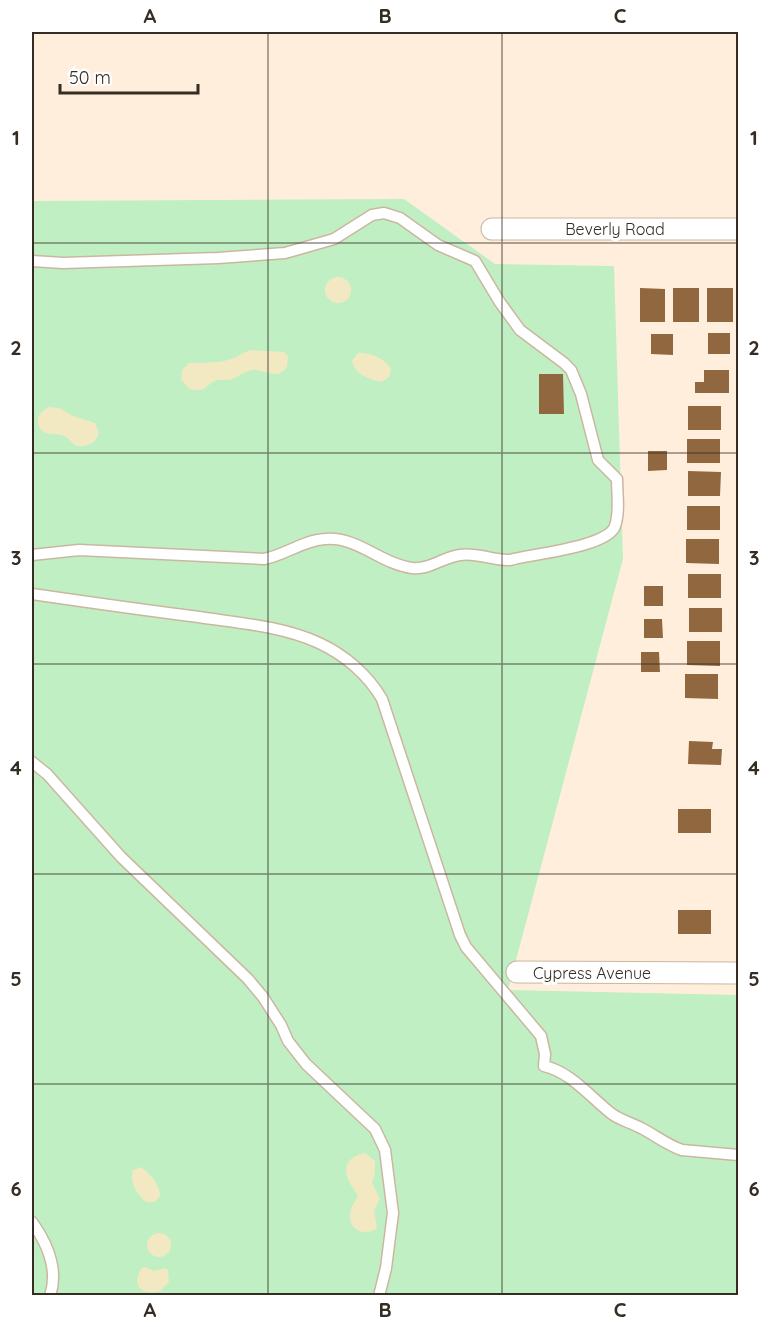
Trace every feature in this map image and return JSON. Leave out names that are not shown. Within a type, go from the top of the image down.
[{"type":"street","name":"Beverly Road","points":[[492,229],[738,229]]},
{"type":"street","name":"Cypress Avenue","points":[[517,972],[738,973]]},
{"type":"lane","points":[[32,261],[207,258],[285,253],[334,239],[372,215],[384,213],[400,218],[438,245],[475,261],[520,330],[571,370],[581,394],[598,460],[612,472],[616,479],[617,510],[615,528],[609,536],[594,542],[510,560],[460,555],[425,568],[398,565],[346,540],[327,538],[264,559],[79,550],[32,555]]},
{"type":"lane","points":[[32,594],[283,631],[320,643],[346,660],[374,684],[382,699],[460,935],[466,947],[541,1036],[545,1054],[544,1066],[555,1069],[614,1115],[640,1127],[674,1148],[738,1155]]},
{"type":"lane","points":[[32,762],[47,774],[128,863],[248,979],[263,997],[281,1025],[288,1041],[306,1064],[375,1129],[385,1150],[393,1213],[386,1268],[379,1296]]},
{"type":"lane","points":[[32,1221],[48,1249],[53,1278],[50,1296]]},
{"type":"green space","points":[[404,199],[495,264],[614,266],[623,559],[508,990],[738,995],[738,1295],[32,1295],[32,201]]},
{"type":"sand","points":[[338,277],[347,281],[351,290],[347,299],[338,303],[329,299],[325,290],[329,281]]},
{"type":"sand","points":[[251,350],[284,352],[288,356],[287,367],[278,374],[254,370],[230,380],[214,381],[200,390],[189,389],[181,379],[182,370],[189,363],[223,361]]},
{"type":"sand","points":[[358,353],[372,355],[386,362],[391,369],[389,377],[382,382],[359,373],[352,361]]},
{"type":"sand","points":[[48,407],[59,408],[73,416],[95,423],[99,433],[94,442],[85,446],[77,446],[63,435],[43,431],[38,418]]},
{"type":"sand","points":[[365,1153],[375,1161],[372,1183],[380,1199],[374,1210],[377,1228],[363,1232],[354,1228],[350,1220],[352,1206],[358,1195],[350,1183],[346,1170],[350,1160]]},
{"type":"sand","points":[[141,1167],[159,1188],[160,1196],[155,1202],[146,1202],[135,1188],[132,1179],[133,1170]]},
{"type":"sand","points":[[159,1233],[168,1236],[171,1245],[168,1254],[159,1257],[150,1254],[147,1245],[150,1236]]},
{"type":"sand","points":[[145,1267],[154,1271],[165,1268],[168,1270],[169,1282],[160,1291],[143,1291],[138,1285],[139,1274]]},
{"type":"building","points":[[640,288],[665,289],[665,322],[640,322]]},
{"type":"building","points":[[673,288],[699,288],[699,322],[673,322]]},
{"type":"building","points":[[707,288],[733,288],[733,322],[707,322]]},
{"type":"building","points":[[708,333],[730,333],[730,354],[708,354]]},
{"type":"building","points":[[651,334],[673,334],[673,355],[651,354]]},
{"type":"building","points":[[704,370],[729,370],[729,393],[695,393],[695,382],[704,382]]},
{"type":"building","points":[[539,374],[563,374],[564,414],[539,414]]},
{"type":"building","points":[[688,406],[721,406],[721,430],[688,430]]},
{"type":"building","points":[[687,439],[720,439],[720,463],[687,463]]},
{"type":"building","points":[[648,451],[667,451],[667,470],[648,471]]},
{"type":"building","points":[[688,471],[721,472],[720,496],[688,496]]},
{"type":"building","points":[[687,506],[720,506],[720,530],[687,530]]},
{"type":"building","points":[[686,539],[719,539],[719,564],[686,563]]},
{"type":"building","points":[[688,574],[721,574],[721,598],[688,598]]},
{"type":"building","points":[[644,586],[663,586],[663,606],[644,606]]},
{"type":"building","points":[[689,608],[722,608],[722,632],[689,632]]},
{"type":"building","points":[[644,619],[662,619],[663,638],[644,638]]},
{"type":"building","points":[[687,641],[720,641],[720,666],[687,665]]},
{"type":"building","points":[[641,652],[659,652],[660,672],[641,672]]},
{"type":"building","points":[[685,674],[718,674],[718,699],[685,698]]},
{"type":"building","points":[[689,741],[713,742],[712,749],[722,749],[721,765],[688,764]]},
{"type":"building","points":[[678,809],[711,809],[711,833],[678,833]]},
{"type":"building","points":[[678,910],[711,910],[711,934],[678,934]]}]
